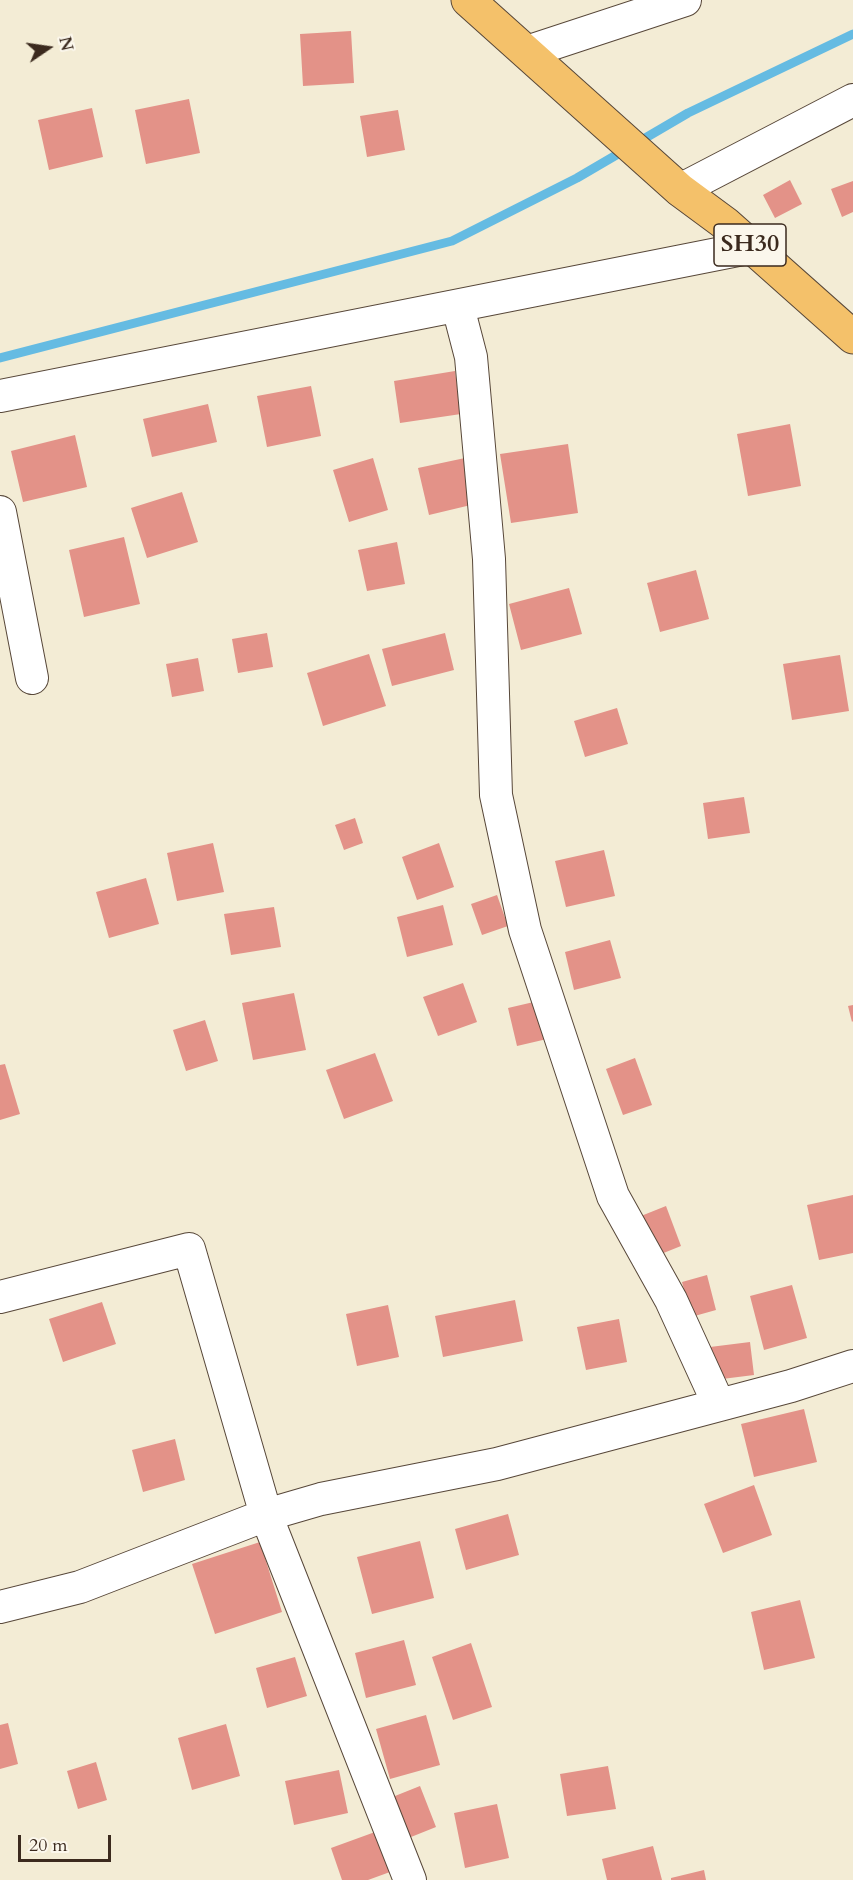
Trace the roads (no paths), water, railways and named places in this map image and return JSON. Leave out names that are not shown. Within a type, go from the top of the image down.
[{"type":"main road","name":"SH30","points":[[468,0],[680,190],[753,247],[853,337]]},
{"type":"street","points":[[527,52],[685,0]]},
{"type":"street","points":[[680,190],[853,100]]},
{"type":"street","points":[[0,396],[753,247]]},
{"type":"street","points":[[458,307],[471,357],[489,559],[496,795],[525,930],[612,1196],[670,1300],[719,1405]]},
{"type":"street","points":[[0,512],[32,678]]},
{"type":"street","points":[[0,1297],[189,1249],[266,1515],[410,1880]]},
{"type":"street","points":[[0,1607],[80,1587],[266,1515],[321,1499],[497,1464],[719,1405],[853,1366]]},
{"type":"waterway","points":[[0,358],[452,241],[577,178],[688,113],[853,34]]}]
